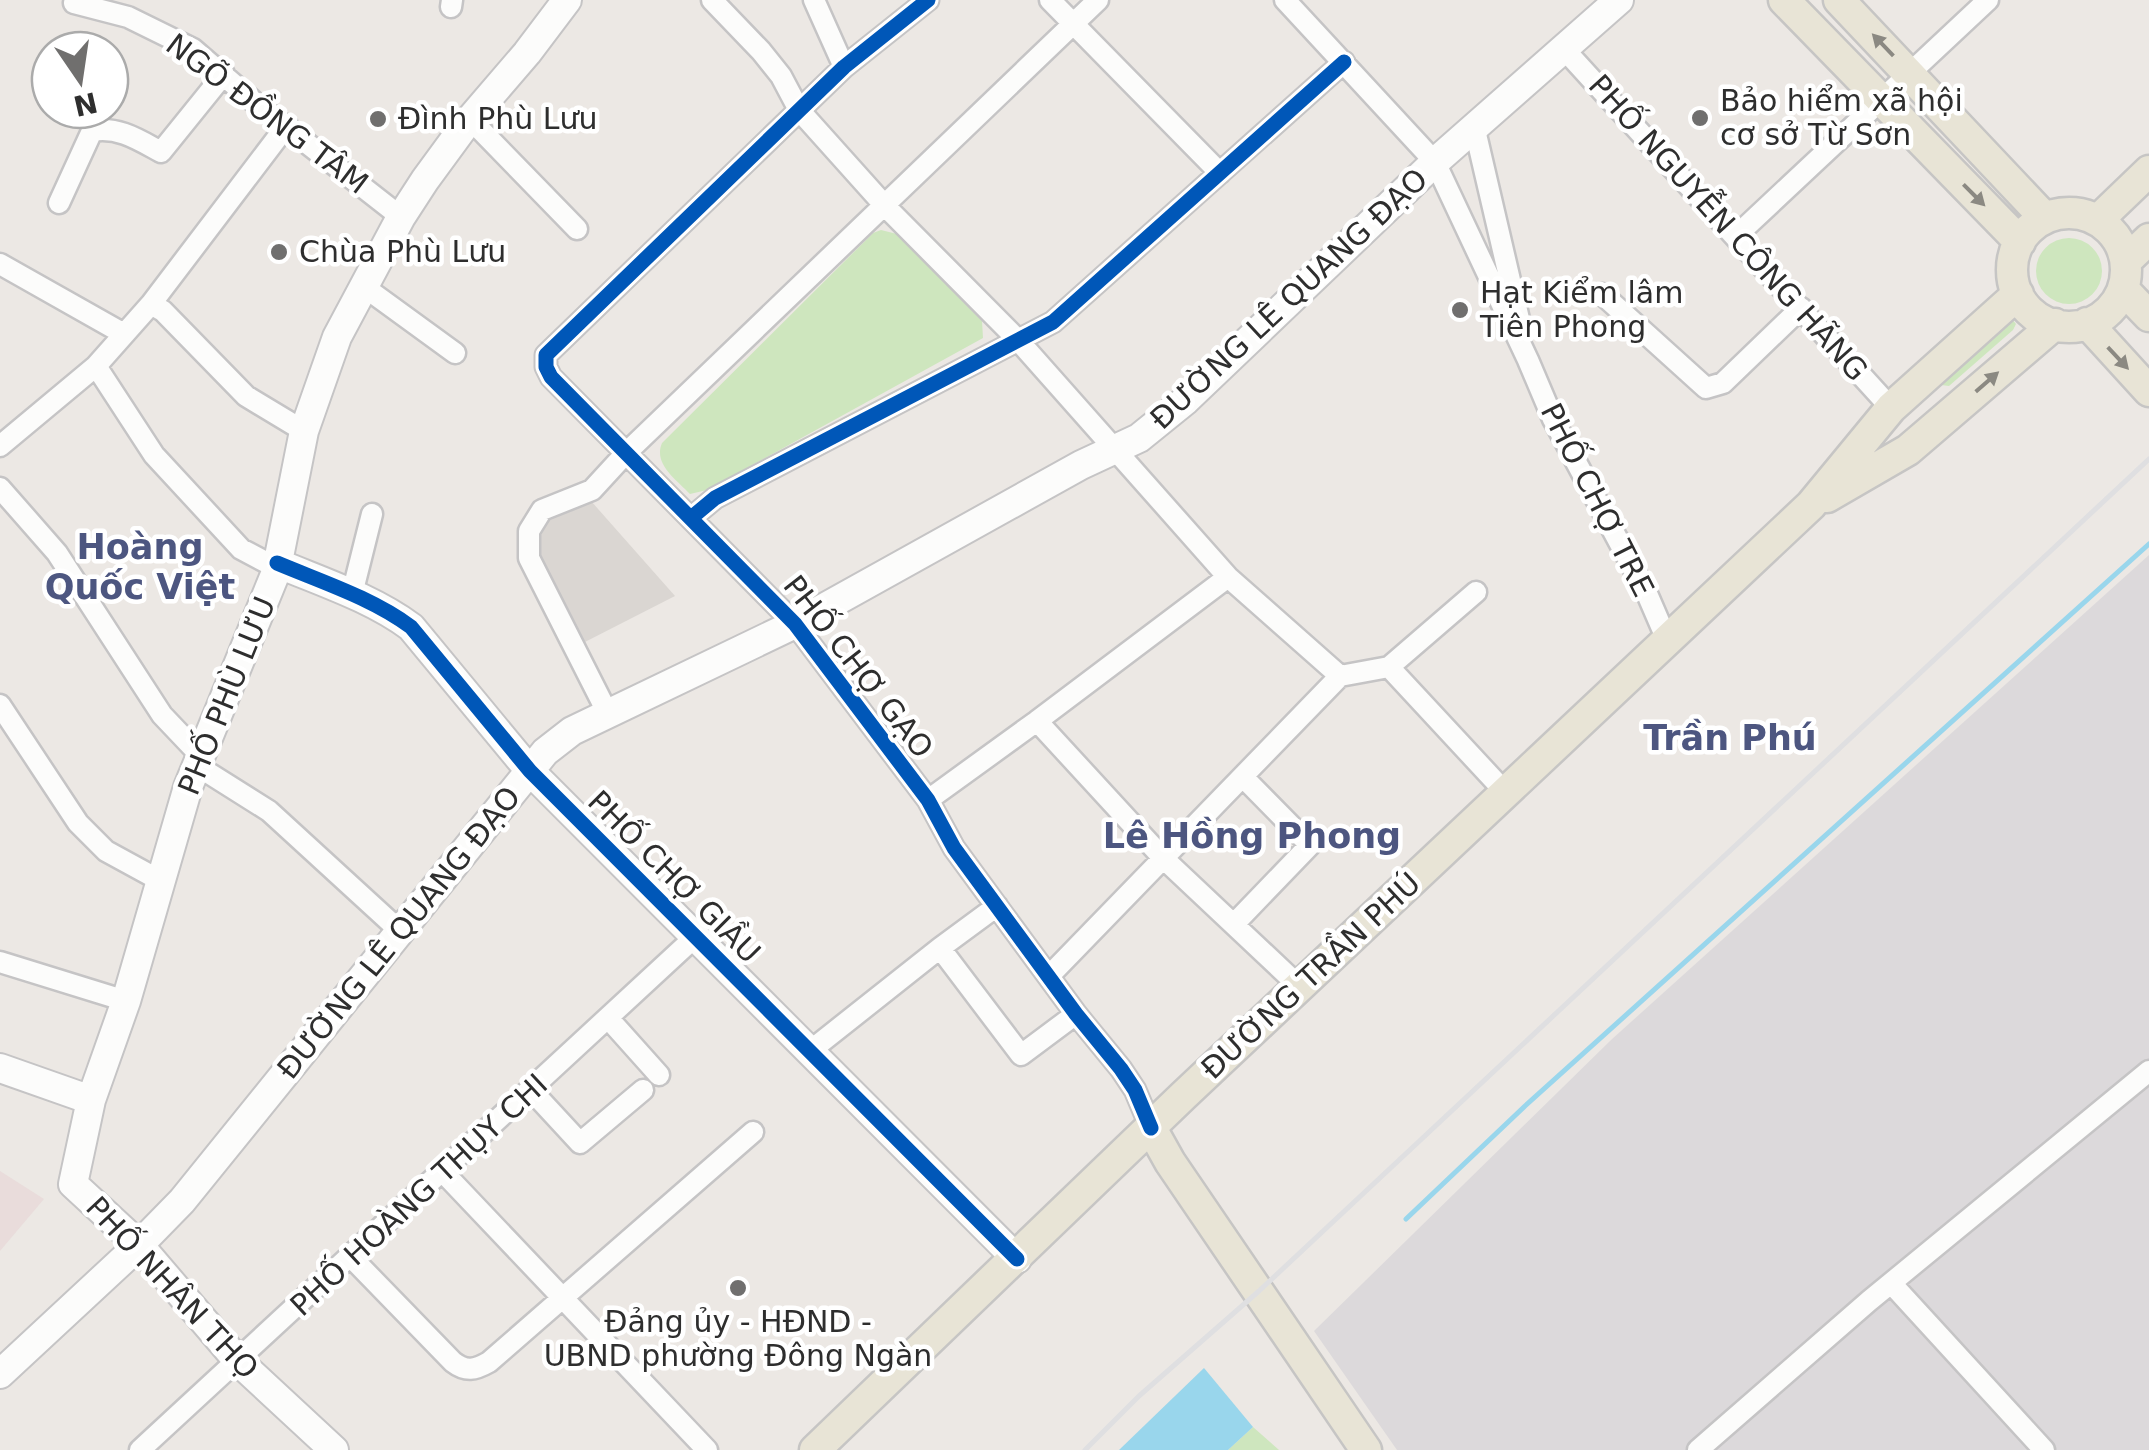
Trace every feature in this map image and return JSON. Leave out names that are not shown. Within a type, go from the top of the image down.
[{"type":"main road","name":"PHỐ PHÙ LƯU","points":[[91,1100],[126,1001],[198,760],[277,566],[304,431],[337,337],[401,217],[470,119],[567,0]]},
{"type":"main road","name":"ĐƯỜNG LÊ QUANG ĐẠO","points":[[0,1374],[182,1201],[545,752],[572,731],[796,624],[1081,465],[1139,438],[1186,400],[1435,162],[1619,0]]},
{"type":"main road","points":[[1784,0],[2020,242]]},
{"type":"main road","points":[[1839,0],[2045,218]]},
{"type":"main road","points":[[2098,220],[2149,171]]},
{"type":"main road","points":[[2149,239],[2124,275],[2108,310],[2087,324],[2055,324],[2032,312],[2018,294],[2012,270],[2020,242],[2028,230],[2045,218],[2073,213],[2098,220],[2115,236],[2124,275],[2149,316]]},
{"type":"main road","name":"ĐƯỜNG TRẦN PHÚ","points":[[815,1450],[1811,505],[1891,408],[2018,294]]},
{"type":"main road","name":"ĐƯỜNG TRẦN PHÚ","points":[[1811,505],[1886,466],[2055,324]]},
{"type":"main road","points":[[2087,324],[2149,391]]},
{"type":"main road","points":[[1891,408],[1920,440]]},
{"type":"main road","points":[[1866,440],[1886,466]]},
{"type":"main road","name":"PHỐ CHỢ GIẦU","points":[[277,566],[352,594],[394,614],[411,627],[530,771],[1017,1259]]},
{"type":"main road","points":[[0,1068],[91,1100]]},
{"type":"main road","name":"PHỐ NHÂN THỌ","points":[[91,1100],[73,1184],[139,1245],[239,1362],[334,1450]]},
{"type":"main road","points":[[1151,1128],[1170,1162],[1366,1450]]},
{"type":"street","points":[[712,0],[781,76],[799,110],[886,207],[1017,339],[1228,577],[1340,676]]},
{"type":"street","points":[[814,0],[844,67]]},
{"type":"street","name":"PHỐ CHỢ GẠO","points":[[928,0],[844,67],[799,110],[546,355],[546,366],[551,378],[796,624],[928,800],[954,848],[1134,1088],[1151,1128]]},
{"type":"street","points":[[1050,0],[1220,173]]},
{"type":"street","points":[[608,714],[537,578],[527,543],[529,530],[542,510],[592,490],[1098,0]]},
{"type":"street","name":"PHỐ CHỢ TRE","points":[[1284,0],[1435,162],[1552,419],[1668,640]]},
{"type":"street","points":[[1736,236],[1988,0]]},
{"type":"street","name":"NGÕ ĐỒNG TÂM","points":[[71,1],[128,17],[193,49],[252,101],[401,217]]},
{"type":"street","name":"PHỐ NGUYỄN CÔNG HÃNG","points":[[1564,49],[1891,408]]},
{"type":"street","points":[[692,518],[715,498],[1053,322],[1344,62]]},
{"type":"street","points":[[59,203],[92,131],[125,133],[162,152],[224,74]]},
{"type":"street","points":[[470,119],[578,229]]},
{"type":"street","points":[[0,446],[96,366],[152,304],[286,125]]},
{"type":"street","name":"PHỐ CHỢ TRE","points":[[1475,130],[1528,360]]},
{"type":"street","points":[[0,264],[124,334]]},
{"type":"street","points":[[363,286],[455,353]]},
{"type":"street","points":[[1602,294],[1706,388],[1723,383],[1801,308]]},
{"type":"street","points":[[152,304],[246,396],[304,431]]},
{"type":"street","points":[[96,366],[154,456],[242,550],[277,566]]},
{"type":"street","points":[[0,488],[56,553],[162,715],[198,760],[269,811],[400,931]]},
{"type":"street","points":[[352,594],[372,514]]},
{"type":"street","points":[[928,800],[1228,577]]},
{"type":"street","points":[[1049,976],[1340,676],[1388,668],[1476,592]]},
{"type":"street","points":[[1388,668],[1506,793]]},
{"type":"street","points":[[0,705],[78,823],[106,851],[161,881]]},
{"type":"street","points":[[1037,721],[1162,858],[1300,987]]},
{"type":"street","points":[[1235,923],[1310,845],[1243,777]]},
{"type":"street","points":[[810,1050],[997,906]]},
{"type":"street","name":"PHỐ HOÀNG THỤY CHI","points":[[147,1448],[695,937]]},
{"type":"street","points":[[940,948],[1021,1055],[1076,1014]]},
{"type":"street","points":[[0,962],[126,1001]]},
{"type":"street","points":[[608,1018],[659,1075]]},
{"type":"street","points":[[1698,1450],[1892,1283],[2149,1071]]},
{"type":"street","points":[[531,1090],[580,1143],[643,1090]]},
{"type":"street","points":[[351,1257],[453,1362],[467,1369],[489,1362],[753,1132]]},
{"type":"street","points":[[443,1172],[706,1450]]},
{"type":"street","points":[[1892,1283],[2044,1450]]},
{"type":"shaded area","points":[[591,501],[675,596],[581,644],[540,567],[536,535],[554,513]]},
{"type":"shaded area","points":[[2149,555],[2149,1450],[1397,1450],[1314,1331],[1611,1040]]},
{"type":"shaded area","points":[[0,1171],[44,1199],[0,1251]]},
{"type":"green space","points":[[881,230],[897,234],[982,321],[983,338],[707,490],[690,494],[663,464],[662,443],[873,233]]},
{"type":"green space","points":[[2069,238],[2092,248],[2102,271],[2092,294],[2069,304],[2046,294],[2036,271],[2046,248]]},
{"type":"green space","points":[[2012,319],[2016,324],[2013,330],[1949,386],[1941,385],[1941,381]]},
{"type":"green space","points":[[1253,1427],[1279,1450],[1228,1450]]},
{"type":"water","points":[[1204,1368],[1253,1427],[1228,1450],[1119,1450]]},
{"type":"waterway","points":[[1406,1219],[1525,1106],[2149,544]]},
{"type":"railway","points":[[1085,1450],[2149,459]]},
{"type":"cycle path","points":[[928,0],[844,67],[546,355],[546,367],[551,377],[795,624],[928,800],[954,848],[1121,1069],[1151,1128]]},
{"type":"cycle path","points":[[691,518],[715,498],[1053,322],[1344,62]]},
{"type":"cycle path","points":[[277,563],[363,599],[411,627],[530,771],[1017,1259]]},
{"type":"place","name":"Bảo hiểm xã hội cơ sở Từ Sơn","points":[[1700,118]]},
{"type":"place","name":"Đình Phù Lưu","points":[[378,119]]},
{"type":"place","name":"Chùa Phù Lưu","points":[[279,252]]},
{"type":"place","name":"Hạt Kiểm lâm Tiên Phong","points":[[1460,310]]},
{"type":"place","name":"Đảng ủy - HĐND - UBND phường Đông Ngàn","points":[[738,1288]]},
{"type":"district","name":"Hoàng Quốc Việt","points":[[140,567]]},
{"type":"district","name":"Trần Phú","points":[[1730,738]]},
{"type":"district","name":"Lê Hồng Phong","points":[[1252,836]]}]
